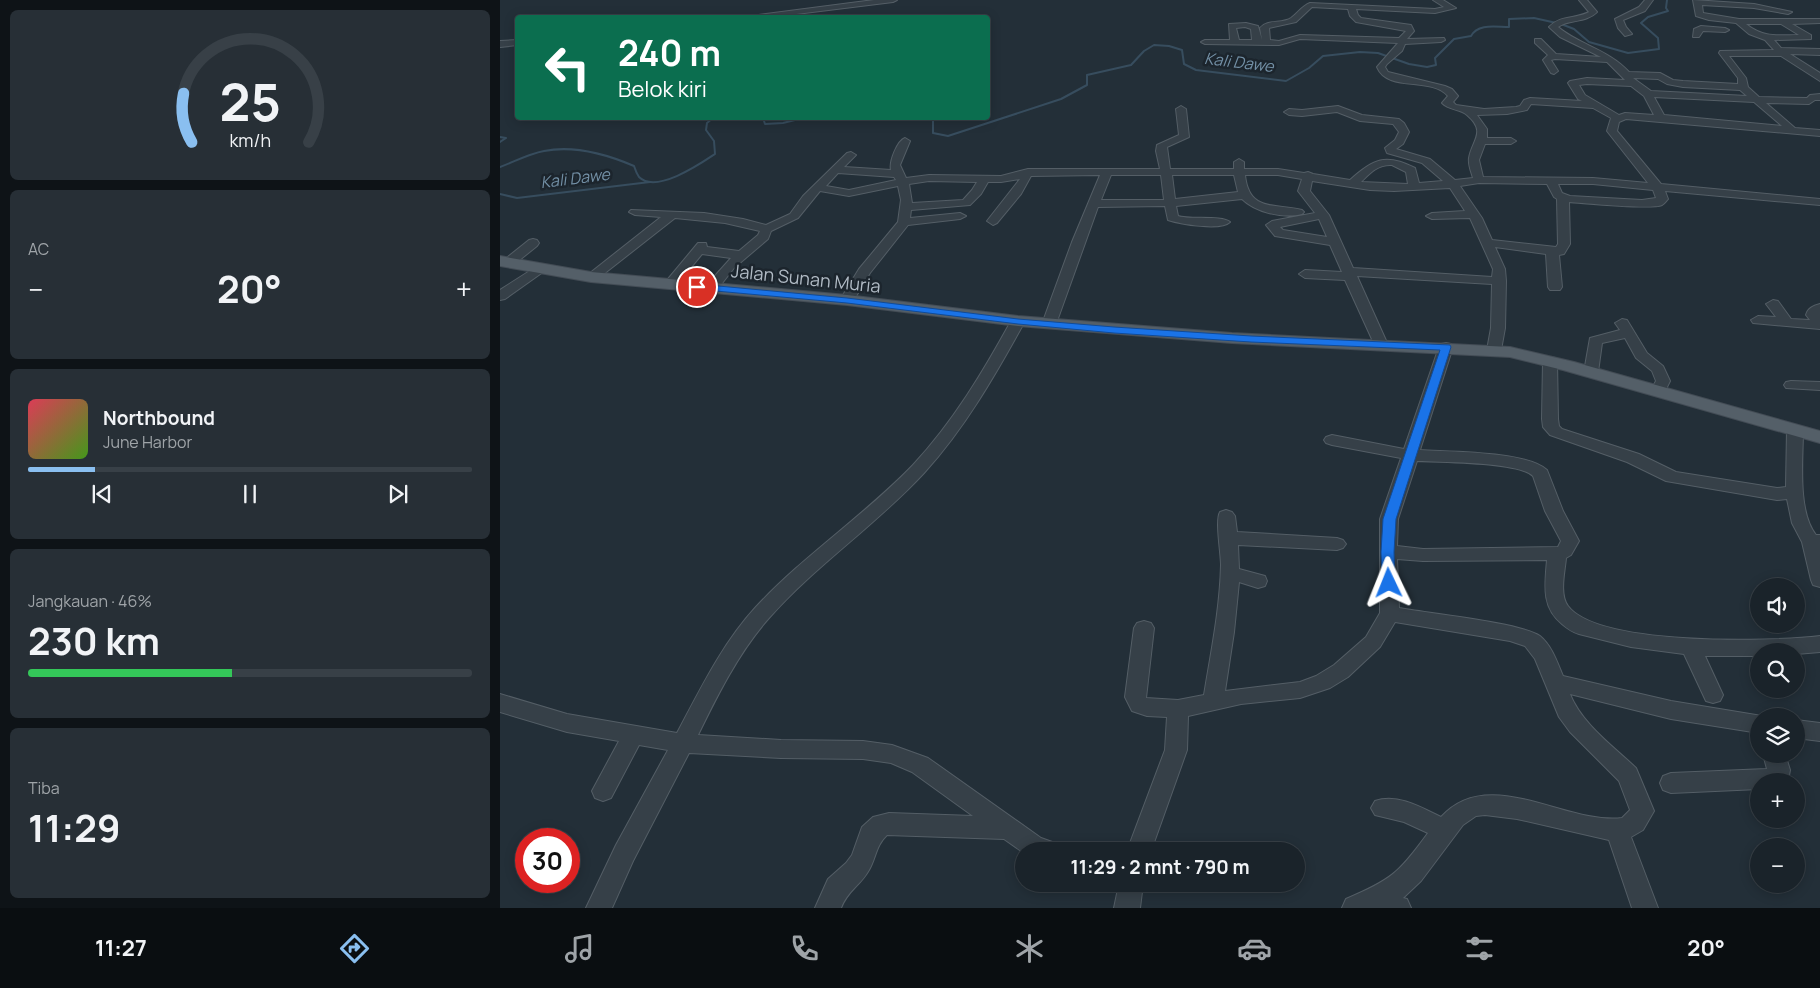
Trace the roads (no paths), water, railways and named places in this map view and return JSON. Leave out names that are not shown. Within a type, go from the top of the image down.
[{"type":"main road","name":"Jalan Sunan Muria","points":[[504,262],[591,277],[847,300],[1018,322],[1232,338],[1494,350],[1550,361],[1820,437]]},
{"type":"street","points":[[766,15],[893,0]]},
{"type":"street","points":[[1266,43],[1264,28],[1266,26],[1293,20],[1310,5],[1435,10],[1452,8],[1437,0]]},
{"type":"street","points":[[1583,0],[1593,12],[1585,18],[1557,23],[1553,27],[1563,35],[1612,60],[1633,83],[1648,94],[1660,118]]},
{"type":"street","points":[[1628,34],[1622,28],[1619,19],[1642,10],[1649,0]]},
{"type":"street","points":[[1796,12],[1731,3],[1697,2],[1698,14],[1703,17],[1738,21],[1820,21]]},
{"type":"street","points":[[1731,3],[1737,11],[1758,20]]},
{"type":"street","points":[[1351,6],[1354,16],[1359,20],[1408,27],[1410,31],[1401,45],[1386,58],[1381,67],[1382,71],[1387,76],[1441,87],[1454,94],[1447,103],[1450,106],[1468,110],[1517,110],[1524,108],[1527,102],[1530,101],[1594,105]]},
{"type":"street","points":[[1809,12],[1820,12]]},
{"type":"street","points":[[1696,35],[1698,30],[1702,28],[1767,37],[1808,37],[1781,20]]},
{"type":"street","points":[[1738,21],[1749,34]]},
{"type":"street","points":[[1234,40],[1232,26],[1252,26],[1255,28],[1256,42]]},
{"type":"street","points":[[1207,40],[1285,43],[1295,38],[1313,34],[1380,39],[1401,45],[1441,40]]},
{"type":"street","points":[[1726,35],[1736,35]]},
{"type":"street","points":[[1767,37],[1781,52],[1819,76]]},
{"type":"street","points":[[1538,41],[1554,56]]},
{"type":"street","points":[[500,44],[515,42]]},
{"type":"street","points":[[1792,130],[1754,99],[1743,87],[1742,78],[1723,53],[1820,52]]},
{"type":"street","points":[[1554,71],[1547,60],[1554,56],[1612,60]]},
{"type":"street","points":[[1604,70],[1660,76],[1670,82],[1683,84],[1743,87]]},
{"type":"street","points":[[1618,118],[1578,94],[1573,85],[1574,82],[1633,83]]},
{"type":"street","points":[[1648,94],[1677,97],[1808,101],[1812,97],[1820,97]]},
{"type":"street","points":[[1181,109],[1184,137],[1169,142],[1162,147],[1172,218],[1186,222],[1224,222]]},
{"type":"street","points":[[1289,112],[1302,113],[1338,109],[1360,118],[1396,121],[1403,128],[1403,137],[1390,148],[1391,151],[1426,161],[1453,184],[1489,243],[1499,270],[1498,328],[1494,350]]},
{"type":"street","points":[[1468,110],[1480,125],[1483,141],[1476,155],[1474,168],[1479,180]]},
{"type":"street","points":[[1550,180],[1558,195],[1563,198],[1659,202],[1662,199],[1658,188],[1612,131],[1614,120],[1625,116],[1820,133]]},
{"type":"street","points":[[1483,141],[1511,141]]},
{"type":"street","points":[[847,300],[864,272],[904,222],[907,207],[900,178],[894,165],[905,142]]},
{"type":"street","points":[[711,288],[740,255],[764,236],[766,229],[794,216],[807,198],[851,155]]},
{"type":"street","points":[[1353,184],[1370,167],[1379,162],[1390,161],[1411,170],[1414,187]]},
{"type":"street","points":[[1239,167],[1242,190],[1245,195],[1260,206],[1269,210],[1322,213]]},
{"type":"street","points":[[836,170],[900,178],[1001,180],[1028,172],[1166,173],[1239,167],[1353,184],[1394,188],[1453,184],[1479,180],[1593,181],[1820,202]]},
{"type":"street","points":[[993,221],[1004,205],[1024,184],[1028,172]]},
{"type":"street","points":[[1049,324],[1078,242],[1106,173]]},
{"type":"street","points":[[1308,176],[1304,190],[1322,213],[1382,345]]},
{"type":"street","points":[[818,187],[835,192],[849,193],[900,178]]},
{"type":"street","points":[[907,207],[966,203],[977,192],[984,180]]},
{"type":"street","points":[[1095,204],[1170,204],[1245,195]]},
{"type":"street","points":[[1489,243],[1560,251],[1564,244],[1563,198]]},
{"type":"street","points":[[636,212],[739,221],[762,226],[766,229]]},
{"type":"street","points":[[1322,213],[1272,225],[1279,233],[1334,242]]},
{"type":"street","points":[[591,277],[672,214]]},
{"type":"street","points":[[1432,216],[1473,214]]},
{"type":"street","points":[[904,222],[960,216]]},
{"type":"street","points":[[504,262],[533,243]]},
{"type":"street","points":[[669,285],[700,248],[740,255]]},
{"type":"street","points":[[1552,251],[1555,287]]},
{"type":"street","points":[[500,296],[539,269]]},
{"type":"street","points":[[1305,274],[1349,274],[1500,281]]},
{"type":"street","points":[[1773,304],[1787,322]]},
{"type":"street","points":[[1820,308],[1814,311],[1813,314],[1820,324]]},
{"type":"street","points":[[1758,320],[1820,324]]},
{"type":"street","points":[[599,908],[616,868],[702,704],[740,642],[782,592],[918,469],[941,441],[992,368],[1018,322]]},
{"type":"street","points":[[1591,372],[1595,341],[1625,328],[1646,353],[1644,359],[1658,369],[1662,375],[1663,380],[1658,392]]},
{"type":"street","points":[[1144,628],[1135,697],[1139,705],[1147,707],[1178,709],[1241,696],[1300,690],[1323,682],[1341,672],[1373,642],[1390,614],[1388,552],[1390,519],[1446,347]]},
{"type":"street","points":[[1550,361],[1550,419],[1552,427],[1556,432],[1633,458],[1672,477],[1777,494],[1788,493],[1794,489]]},
{"type":"street","points":[[1791,385],[1820,386]]},
{"type":"street","points":[[1796,430],[1794,489],[1799,522],[1804,534],[1815,541],[1820,580]]},
{"type":"street","points":[[1332,440],[1410,456],[1504,462],[1523,464],[1536,469],[1543,478],[1554,511],[1570,541],[1565,551],[1557,554],[1432,555],[1388,552]]},
{"type":"street","points":[[1213,702],[1231,573],[1230,538],[1226,516]]},
{"type":"street","points":[[1230,538],[1337,544]]},
{"type":"street","points":[[1557,554],[1554,588],[1556,603],[1570,621],[1579,627],[1631,639],[1691,648],[1784,648],[1820,644]]},
{"type":"street","points":[[1231,573],[1258,581]]},
{"type":"street","points":[[1364,903],[1394,890],[1407,879],[1462,810],[1488,805],[1602,829],[1618,830],[1629,828],[1642,811],[1628,775],[1578,726],[1566,711],[1557,683],[1544,655],[1532,641],[1511,634],[1390,614]]},
{"type":"street","points":[[1691,648],[1713,695]]},
{"type":"street","points":[[1557,683],[1671,710],[1750,723]]},
{"type":"street","points":[[500,703],[567,723],[683,743],[781,749],[863,750],[892,754],[920,765],[1027,842]]},
{"type":"street","points":[[1142,842],[1176,750],[1178,709]]},
{"type":"street","points":[[1805,730],[1820,732]]},
{"type":"street","points":[[603,791],[633,735]]},
{"type":"street","points":[[1671,783],[1778,778],[1779,770],[1777,763]]},
{"type":"street","points":[[1382,808],[1407,812],[1445,830]]},
{"type":"street","points":[[828,908],[837,887],[855,871],[862,860],[870,835],[881,825],[1008,828]]},
{"type":"street","points":[[1618,830],[1645,908]]},
{"type":"street","points":[[1126,908],[1129,892]]},
{"type":"street","points":[[1364,903],[1398,908]]},
{"type":"waterway","name":"Kali Dawe","points":[[933,120],[933,133],[948,136],[1061,99],[1087,85],[1087,75],[1131,65],[1144,51],[1154,45],[1169,46],[1182,50],[1184,64],[1196,70],[1286,81],[1309,68],[1323,56],[1360,52],[1378,53],[1409,64],[1427,67],[1436,65],[1435,58],[1454,39],[1471,36],[1483,27],[1509,27],[1509,19],[1534,18],[1561,24],[1574,29],[1589,42],[1628,53],[1659,49],[1658,38],[1641,23],[1648,17],[1668,11],[1666,8],[1667,0]]},
{"type":"waterway","name":"Kali Dawe","points":[[500,167],[544,151],[567,149],[601,154],[634,166],[639,177],[647,181],[667,180],[678,176],[715,154],[714,141],[706,130],[707,123],[711,120]]},
{"type":"waterway","name":"Kali Dawe","points":[[764,120],[765,124],[795,120]]},
{"type":"waterway","name":"Kali Dawe","points":[[500,137],[506,138],[500,142]]},
{"type":"waterway","name":"Kali Dawe","points":[[500,194],[517,198],[650,182]]}]
